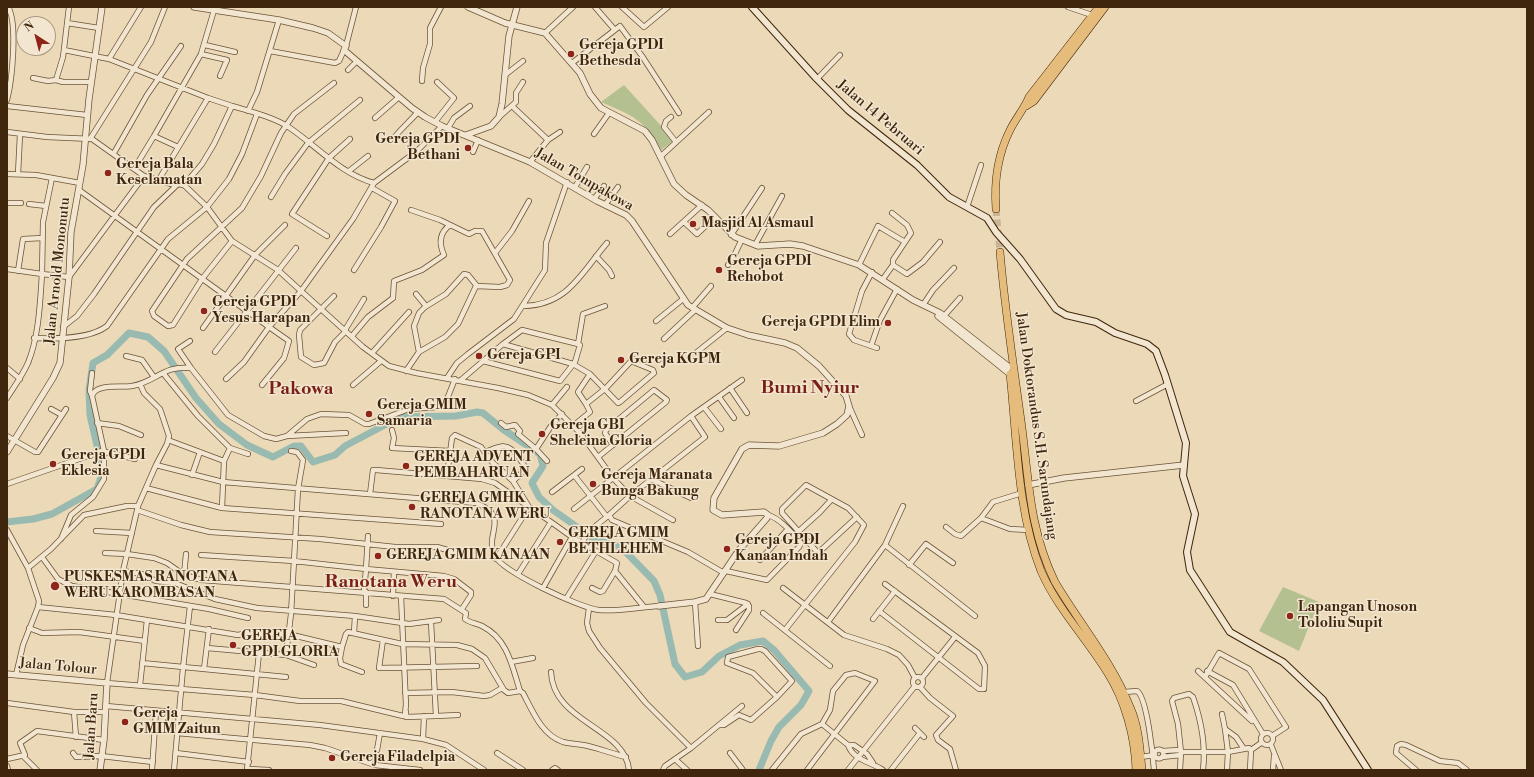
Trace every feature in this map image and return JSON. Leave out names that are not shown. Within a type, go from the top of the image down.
[{"type":"highway","points":[[996,209],[996,177],[1003,147],[1011,128],[1026,106],[1029,97],[1098,7]]},
{"type":"highway","points":[[1026,106],[1034,101],[1105,7]]},
{"type":"highway","name":"Jalan Doktorandus S.H. Sarundajang","points":[[1000,252],[1015,398],[1034,524],[1042,552],[1062,601],[1116,675],[1124,692],[1134,720],[1142,770]]},
{"type":"highway","points":[[1005,305],[1010,371],[1015,398],[1022,493],[1029,530],[1042,572],[1108,674],[1117,693],[1134,742],[1136,770]]},
{"type":"main road","name":"Jalan 14 Pebruari","points":[[752,7],[817,79],[848,110],[917,165],[945,194],[985,216],[1001,238],[1020,259],[1056,309],[1066,315],[1092,320],[1115,333],[1150,346],[1158,356],[1186,443],[1184,480],[1195,510],[1186,552],[1190,570],[1230,632],[1283,662],[1322,700],[1368,770]]},
{"type":"street","points":[[56,80],[64,50],[69,7]]},
{"type":"street","name":"Jalan Arnold Mononutu","points":[[7,452],[56,373],[61,357],[69,276],[71,232],[88,139],[87,115],[102,7]]},
{"type":"street","points":[[109,59],[141,7]]},
{"type":"street","points":[[88,139],[134,70],[155,35],[165,7]]},
{"type":"street","name":"Jalan Tompakowa","points":[[194,7],[279,20],[322,30],[345,48],[357,61],[418,112],[445,127],[530,162],[567,182],[594,199],[626,215],[632,221],[683,299],[694,309],[727,328],[788,344],[803,351],[816,362],[840,388],[846,396],[849,406]]},
{"type":"street","points":[[270,51],[336,63],[339,61],[345,48],[356,7]]},
{"type":"street","points":[[422,82],[423,68],[430,44],[430,28],[442,7]]},
{"type":"street","points":[[468,7],[512,25],[545,33],[584,79],[592,97],[609,113],[642,128],[652,140],[674,184],[686,195],[702,205],[716,217],[731,235],[741,241],[755,245],[794,245],[859,264],[897,290],[944,316],[1010,371]]},
{"type":"street","points":[[499,117],[512,25],[517,7]]},
{"type":"street","points":[[545,33],[573,7]]},
{"type":"street","points":[[595,7],[614,29]]},
{"type":"street","points":[[622,7],[644,26],[668,7]]},
{"type":"street","points":[[1068,7],[1092,15]]},
{"type":"street","points":[[7,100],[11,72],[13,36],[12,19],[8,8]]},
{"type":"street","points":[[134,169],[202,54],[214,9]]},
{"type":"street","points":[[248,111],[257,92],[279,20]]},
{"type":"street","points":[[67,23],[99,28]]},
{"type":"street","points":[[572,63],[614,29],[620,26],[679,113]]},
{"type":"street","points":[[205,45],[235,52]]},
{"type":"street","points":[[114,153],[158,79],[181,46]]},
{"type":"street","points":[[64,50],[109,59],[208,98],[286,125],[329,158],[373,185],[395,201],[381,227],[354,270]]},
{"type":"street","points":[[202,54],[226,60],[220,76]]},
{"type":"street","points":[[817,79],[840,55]]},
{"type":"street","points":[[348,70],[357,61]]},
{"type":"street","points":[[505,74],[524,61]]},
{"type":"street","points":[[33,78],[48,81],[91,82]]},
{"type":"street","points":[[435,122],[454,98],[437,82]]},
{"type":"street","points":[[466,135],[491,126],[517,100],[516,93],[523,82]]},
{"type":"street","points":[[232,241],[202,279],[173,325],[170,327],[163,323],[152,312],[183,264],[201,245],[238,214],[252,192],[286,125],[302,107],[334,83]]},
{"type":"street","points":[[375,118],[399,97]]},
{"type":"street","points":[[158,181],[208,98]]},
{"type":"street","points":[[271,197],[284,174],[308,143],[360,100]]},
{"type":"street","points":[[7,106],[87,115]]},
{"type":"street","points":[[184,185],[202,164],[214,144],[232,106]]},
{"type":"street","points":[[226,378],[244,362],[270,327],[301,291],[333,247],[373,185],[417,151],[470,106]]},
{"type":"street","points":[[512,106],[548,140]]},
{"type":"street","points":[[394,138],[418,112]]},
{"type":"street","points":[[660,157],[709,112]]},
{"type":"street","points":[[594,134],[609,113]]},
{"type":"street","points":[[34,338],[62,339],[98,331],[107,326],[160,249],[173,234],[207,207],[236,168],[257,114]]},
{"type":"street","points":[[671,116],[666,121],[664,127],[676,142]]},
{"type":"street","points":[[7,132],[88,139],[114,153],[144,176],[175,185],[184,185],[207,207],[232,241],[278,270],[381,361],[389,366],[406,371],[461,380],[528,395],[552,405],[573,426],[613,478],[630,496],[673,520]]},
{"type":"street","points":[[530,162],[548,140],[560,132]]},
{"type":"street","points":[[18,174],[20,134]]},
{"type":"street","points":[[154,136],[178,147]]},
{"type":"street","points":[[327,236],[292,214],[329,158],[350,138]]},
{"type":"street","points":[[473,152],[478,140]]},
{"type":"street","points":[[349,171],[368,156]]},
{"type":"street","points":[[968,207],[981,165]]},
{"type":"street","points":[[575,187],[588,167]]},
{"type":"street","points":[[7,174],[52,178],[79,187],[114,216],[289,341],[284,358],[262,385]]},
{"type":"street","points":[[7,269],[69,276],[144,176]]},
{"type":"street","points":[[7,398],[20,379],[31,353],[40,303],[43,222],[52,178]]},
{"type":"street","points":[[447,378],[457,364],[514,319],[524,306],[545,270],[546,243],[567,182]]},
{"type":"street","points":[[63,327],[77,316],[138,233],[154,207],[175,185]]},
{"type":"street","points":[[594,199],[604,186]]},
{"type":"street","points":[[605,205],[618,187]]},
{"type":"street","points":[[731,235],[762,188]]},
{"type":"street","points":[[755,245],[782,196]]},
{"type":"street","points":[[495,253],[512,231],[529,201]]},
{"type":"street","points":[[7,203],[21,204]]},
{"type":"street","points":[[29,204],[46,206]]},
{"type":"street","points":[[670,234],[702,205]]},
{"type":"street","points":[[411,210],[450,224],[469,234],[475,231],[482,231],[510,277],[509,283],[500,287],[477,286],[468,275],[464,274],[446,294],[426,306],[419,313],[414,326],[419,352]]},
{"type":"street","points":[[883,279],[893,265],[893,260],[911,231],[892,213]]},
{"type":"street","points":[[684,222],[697,234],[716,217]]},
{"type":"street","points":[[352,336],[368,317],[393,298],[394,281],[422,270],[430,263],[442,258],[444,255],[441,246],[441,237],[450,224]]},
{"type":"street","points":[[202,328],[255,255],[285,225]]},
{"type":"street","points":[[859,264],[878,226],[905,242]]},
{"type":"street","points":[[18,271],[23,239],[42,238]]},
{"type":"street","points":[[728,266],[741,241]]},
{"type":"street","points":[[893,265],[907,274],[923,262],[940,242]]},
{"type":"street","points":[[524,306],[543,304],[560,296],[571,286],[607,243]]},
{"type":"street","points":[[215,352],[296,248]]},
{"type":"street","points":[[596,256],[609,270],[612,276]]},
{"type":"street","points":[[923,305],[933,290],[954,268]]},
{"type":"street","points":[[872,272],[862,291],[848,334],[854,340],[877,348]]},
{"type":"street","points":[[406,371],[419,352],[452,332],[462,318],[477,286]]},
{"type":"street","points":[[664,339],[694,309],[711,286]]},
{"type":"street","points":[[871,346],[880,320],[897,290]]},
{"type":"street","points":[[416,294],[426,306]]},
{"type":"street","points":[[334,296],[299,334],[301,357],[314,365],[324,363],[335,342],[346,330],[364,299]]},
{"type":"street","points":[[944,316],[960,298]]},
{"type":"street","points":[[656,321],[683,299]]},
{"type":"street","points":[[483,361],[558,381],[573,364],[580,345],[578,344],[583,314],[605,306]]},
{"type":"street","points":[[935,311],[938,316],[959,334],[1010,371]]},
{"type":"street","points":[[372,353],[409,312]]},
{"type":"street","points":[[697,352],[727,328]]},
{"type":"street","points":[[461,380],[503,344],[524,330],[578,344]]},
{"type":"street","points":[[190,341],[178,349],[228,415],[264,436],[276,439],[287,436],[346,433]]},
{"type":"street","points":[[503,344],[573,364],[590,374],[606,388],[618,402],[620,402],[654,373],[653,370],[632,360],[606,388],[586,404]]},
{"type":"street","points":[[126,356],[142,360],[154,377]]},
{"type":"street","points":[[353,385],[381,361]]},
{"type":"street","points":[[7,368],[20,379]]},
{"type":"street","points":[[92,396],[94,391],[99,388],[119,388],[140,384],[171,368],[191,368]]},
{"type":"street","points":[[61,539],[71,515],[93,497],[102,486],[105,472],[103,451],[90,391],[92,373]]},
{"type":"street","points":[[163,373],[198,416],[230,448],[248,454]]},
{"type":"street","points":[[573,426],[590,412],[578,392],[590,374]]},
{"type":"street","points":[[287,436],[307,419],[321,414],[349,415],[365,424],[370,424],[409,409],[438,407],[447,399],[455,379]]},
{"type":"street","points":[[574,508],[590,497],[691,416],[742,380]]},
{"type":"street","points":[[140,384],[144,393],[160,409],[169,436],[137,508],[119,594],[112,636],[107,683],[255,695],[300,701],[341,700],[403,716],[405,715],[406,704]]},
{"type":"street","points":[[1136,401],[1168,384]]},
{"type":"street","points":[[552,405],[567,387]]},
{"type":"street","points":[[730,388],[747,413]]},
{"type":"street","points":[[598,457],[667,402],[667,399],[655,389],[606,430],[605,433],[613,445]]},
{"type":"street","points":[[718,396],[734,418]]},
{"type":"street","points":[[849,406],[862,435]]},
{"type":"street","points":[[574,476],[590,497],[612,520],[688,552],[725,572],[765,580],[770,579],[801,544],[777,519],[764,512],[721,515],[713,510],[714,498],[742,449],[749,445],[779,446],[823,433],[844,419],[849,406]]},
{"type":"street","points":[[704,407],[721,429]]},
{"type":"street","points":[[51,409],[62,415]]},
{"type":"street","points":[[7,436],[34,452],[38,452],[66,409]]},
{"type":"street","points":[[536,449],[551,426],[562,414]]},
{"type":"street","points":[[583,541],[588,532],[630,496],[705,437],[691,416]]},
{"type":"street","points":[[97,423],[119,426],[141,435]]},
{"type":"street","points":[[501,423],[506,427],[515,425],[520,431],[518,434],[547,460]]},
{"type":"street","points":[[392,430],[394,438],[392,448],[450,451]]},
{"type":"street","points":[[447,475],[452,438],[455,435],[481,447],[492,462],[512,481],[529,507]]},
{"type":"street","points":[[168,440],[224,461]]},
{"type":"street","points":[[485,452],[502,447],[509,447],[512,449],[526,469],[512,481]]},
{"type":"street","points":[[222,508],[224,461],[230,448]]},
{"type":"street","points":[[7,484],[97,452],[103,451],[135,459]]},
{"type":"street","points":[[286,655],[291,611],[298,489],[303,459],[296,452],[291,451]]},
{"type":"street","points":[[192,475],[200,452]]},
{"type":"street","points":[[156,465],[223,482],[470,502],[489,508],[493,514],[495,522],[492,550],[496,559],[518,574],[566,599],[588,608],[607,611],[705,600],[739,550],[768,515]]},
{"type":"street","points":[[1028,485],[1064,478],[1184,465]]},
{"type":"street","points":[[552,492],[582,469]]},
{"type":"street","points":[[370,494],[373,470],[447,475],[489,480],[572,537],[583,541],[596,551],[616,562],[615,571],[601,592],[592,588]]},
{"type":"street","points":[[651,479],[691,498]]},
{"type":"street","points":[[785,630],[860,535],[864,525],[857,516],[848,508],[806,485],[781,510],[818,553],[857,516]]},
{"type":"street","points":[[146,488],[222,508],[441,524]]},
{"type":"street","points":[[946,527],[955,534],[961,536],[981,518],[993,502],[1022,493]]},
{"type":"street","points":[[444,500],[444,507]]},
{"type":"street","points":[[799,531],[831,500]]},
{"type":"street","points":[[28,568],[42,557],[84,515],[127,506],[137,508],[181,525],[207,531],[395,547],[437,547],[465,555]]},
{"type":"street","points":[[828,622],[885,545],[903,506]]},
{"type":"street","points":[[496,559],[529,507]]},
{"type":"street","points":[[981,518],[1010,529],[1029,530]]},
{"type":"street","points":[[518,574],[552,522]]},
{"type":"street","points":[[760,560],[788,529]]},
{"type":"street","points":[[7,530],[28,568],[38,597],[38,607],[22,645],[16,675]]},
{"type":"street","points":[[96,531],[132,533]]},
{"type":"street","points":[[366,605],[365,592],[368,536]]},
{"type":"street","points":[[543,588],[572,537]]},
{"type":"street","points":[[909,565],[926,544],[953,563]]},
{"type":"street","points":[[885,545],[909,565],[960,602],[975,616]]},
{"type":"street","points":[[566,599],[596,551]]},
{"type":"street","points":[[105,553],[127,554],[161,560],[184,574],[202,580],[444,599],[462,609],[466,613],[464,618],[482,626],[496,635],[504,646],[511,662],[520,691],[523,693],[539,722],[548,734],[564,742],[594,747],[626,758]]},
{"type":"street","points":[[184,574],[186,554]]},
{"type":"street","points":[[201,555],[294,561],[444,576],[454,579],[471,593],[462,609]]},
{"type":"street","points":[[42,557],[58,579],[64,584],[190,606],[248,618]]},
{"type":"street","points":[[123,571],[142,574],[156,581],[175,583],[215,598],[245,606],[355,616],[413,624],[439,620]]},
{"type":"street","points":[[615,571],[644,607]]},
{"type":"street","points":[[393,596],[394,572]]},
{"type":"street","points":[[879,611],[980,690],[984,690],[986,687],[985,666],[980,655],[885,584]]},
{"type":"street","points":[[783,588],[804,606],[846,636],[887,649],[899,655],[908,665],[915,678],[913,683],[951,715],[952,718],[936,735],[938,740],[950,749],[956,770]]},
{"type":"street","points":[[873,619],[895,591]]},
{"type":"street","points":[[710,594],[748,604]]},
{"type":"street","points":[[401,596],[406,717],[458,715]]},
{"type":"street","points":[[695,602],[698,646]]},
{"type":"street","points":[[718,620],[727,620],[748,604]]},
{"type":"street","points":[[736,630],[749,610],[748,604]]},
{"type":"street","points":[[174,770],[180,690],[190,606]]},
{"type":"street","points":[[241,616],[245,606]]},
{"type":"street","points":[[38,607],[116,615],[238,634],[288,634],[342,646]]},
{"type":"street","points":[[588,608],[588,630],[600,648],[646,703],[691,748]]},
{"type":"street","points":[[763,613],[830,666]]},
{"type":"street","points":[[354,633],[355,616]]},
{"type":"street","points":[[140,685],[147,620]]},
{"type":"street","points":[[431,622],[433,644],[432,668],[436,716]]},
{"type":"street","points":[[30,629],[42,633],[79,632],[145,641]]},
{"type":"street","points":[[204,669],[210,629]]},
{"type":"street","points":[[362,672],[341,664],[340,658],[346,632],[402,644],[457,646],[480,653],[485,658],[502,688],[508,693],[520,691]]},
{"type":"street","points":[[848,770],[918,686],[923,682],[922,678],[955,637]]},
{"type":"street","points":[[383,640],[379,668],[477,666]]},
{"type":"street","points":[[207,648],[286,655],[314,665]]},
{"type":"street","points":[[719,725],[724,725],[740,715],[751,720],[777,697],[792,681],[765,651],[758,649],[728,657],[727,663],[753,674],[777,697]]},
{"type":"street","points":[[259,653],[248,769],[269,770]]},
{"type":"street","points":[[1205,677],[1207,671],[1219,653],[1249,669],[1286,726],[1272,736]]},
{"type":"street","points":[[511,662],[533,658]]},
{"type":"street","points":[[142,663],[286,677]]},
{"type":"street","points":[[1198,671],[1256,724]]},
{"type":"street","points":[[1207,671],[1233,685],[1263,734]]},
{"type":"street","points":[[551,672],[551,684],[564,704],[578,718],[593,726],[605,736],[626,758],[629,770]]},
{"type":"street","points":[[772,770],[801,734],[822,724],[830,710],[833,692],[846,675],[855,673],[874,680],[875,682],[807,770]]},
{"type":"street","name":"Jalan Tolour","points":[[7,674],[107,683]]},
{"type":"street","points":[[915,678],[922,678]]},
{"type":"street","name":"Jalan Baru","points":[[100,770],[104,740],[107,683]]},
{"type":"street","points":[[405,693],[452,692],[484,696],[490,695],[502,688]]},
{"type":"street","points":[[1124,692],[1137,691],[1140,694],[1146,712],[1154,770]]},
{"type":"street","points":[[1180,770],[1181,752],[1178,724],[1172,701],[1174,698],[1190,694],[1194,698],[1201,723],[1204,752],[1203,770]]},
{"type":"street","points":[[7,703],[74,712],[106,709],[179,712],[320,724],[423,739],[446,745],[484,770]]},
{"type":"street","points":[[663,770],[665,766],[691,748],[742,706]]},
{"type":"street","points":[[152,770],[156,711]]},
{"type":"street","points":[[74,712],[76,738]]},
{"type":"street","points":[[1222,714],[1228,752],[1227,770]]},
{"type":"street","points":[[423,739],[424,716]]},
{"type":"street","points":[[822,724],[848,745],[850,750],[858,757],[883,770]]},
{"type":"street","points":[[892,770],[922,735],[915,728]]},
{"type":"street","points":[[1225,729],[1236,737],[1244,749]]},
{"type":"street","points":[[23,756],[25,752],[20,743],[37,732],[76,738],[104,740]]},
{"type":"street","points":[[177,733],[318,746],[375,764],[407,770],[420,770]]},
{"type":"street","points":[[377,750],[380,733]]},
{"type":"street","points":[[1263,734],[1270,733],[1272,736],[1273,742],[1270,745]]},
{"type":"street","points":[[1261,743],[1261,736],[1263,734]]},
{"type":"street","points":[[1261,743],[1264,745],[1270,745]]},
{"type":"street","points":[[1141,757],[1153,755],[1157,750],[1162,754],[1181,752],[1228,752],[1244,749],[1251,750],[1261,743]]},
{"type":"street","points":[[1416,770],[1396,753],[1397,746],[1401,744],[1406,745],[1440,761],[1458,763],[1467,770]]},
{"type":"street","points":[[848,745],[854,745],[870,756],[873,764]]},
{"type":"street","points":[[1270,745],[1281,770]]},
{"type":"street","points":[[1250,770],[1251,750]]},
{"type":"street","points":[[73,753],[76,757],[101,756],[153,762]]},
{"type":"street","points":[[176,753],[248,762]]},
{"type":"street","points":[[497,753],[524,770]]},
{"type":"street","points":[[730,753],[743,770]]},
{"type":"street","points":[[1273,770],[1274,755]]},
{"type":"street","points":[[7,759],[23,756]]},
{"type":"street","points":[[23,756],[38,770]]},
{"type":"street","points":[[675,759],[687,770]]},
{"type":"street","points":[[7,766],[8,770]]},
{"type":"street","points":[[552,770],[555,768],[558,770]]},
{"type":"green space","points":[[624,85],[674,140],[661,150],[649,131],[637,120],[630,115],[601,102]]},
{"type":"green space","name":"Lapangan Unoson Tololiu Supit","points":[[1283,587],[1319,602],[1299,651],[1259,631]]},
{"type":"waterway","points":[[7,522],[33,519],[52,514],[97,489],[103,472],[90,415],[89,390],[93,363],[107,355],[129,333],[148,337],[164,351],[196,398],[219,424],[247,445],[273,457],[294,446],[301,446],[313,462],[335,455],[345,446],[400,417],[456,416],[477,412],[483,413],[504,430],[540,454],[543,466],[532,483],[539,497],[553,510],[594,539],[621,547],[654,581],[660,595],[675,664],[685,677],[702,672],[719,656],[740,645],[763,641],[774,650],[809,691],[801,705],[779,727],[771,741],[759,770]]},
{"type":"tunnel","points":[[996,209],[1000,252]]},
{"type":"place","name":"Gereja GPDI Bethesda","points":[[571,54]]},
{"type":"place","name":"Gereja GPDI Bethani","points":[[468,148]]},
{"type":"place","name":"Gereja Bala Keselamatan","points":[[108,173]]},
{"type":"place","name":"Masjid Al Asmaul","points":[[693,224]]},
{"type":"place","name":"Gereja GPDI Rehobot","points":[[719,270]]},
{"type":"place","name":"Gereja GPDI Yesus Harapan","points":[[204,311]]},
{"type":"place","name":"Gereja GPDI Elim","points":[[888,323]]},
{"type":"place","name":"Gereja GPI","points":[[479,356]]},
{"type":"place","name":"Gereja KGPM","points":[[621,360]]},
{"type":"place","name":"Gereja GMIM Samaria","points":[[369,414]]},
{"type":"place","name":"Gereja GBI Sheleina Gloria","points":[[542,434]]},
{"type":"place","name":"Gereja GPDI Eklesia","points":[[53,464]]},
{"type":"place","name":"GEREJA ADVENT PEMBAHARUAN","points":[[406,466]]},
{"type":"place","name":"Gereja Maranata Bunga Bakung","points":[[593,484]]},
{"type":"place","name":"GEREJA GMHK RANOTANA WERU","points":[[412,507]]},
{"type":"place","name":"GEREJA GMIM BETHLEHEM","points":[[560,542]]},
{"type":"place","name":"Gereja GPDI Kanaan Indah","points":[[727,549]]},
{"type":"place","name":"GEREJA GMIM KANAAN","points":[[378,556]]},
{"type":"place","name":"PUSKESMAS RANOTANA WERU KAROMBASAN","points":[[55,586]]},
{"type":"place","name":"Lapangan Unoson Tololiu Supit","points":[[1290,616]]},
{"type":"place","name":"GEREJA GPDI GLORIA","points":[[233,645]]},
{"type":"place","name":"Gereja GMIM Zaitun","points":[[125,722]]},
{"type":"place","name":"Gereja Filadelpia","points":[[332,758]]},
{"type":"district","name":"Bumi Nyiur","points":[[810,389]]},
{"type":"district","name":"Pakowa","points":[[301,390]]},
{"type":"district","name":"Ranotana Weru","points":[[391,583]]}]
